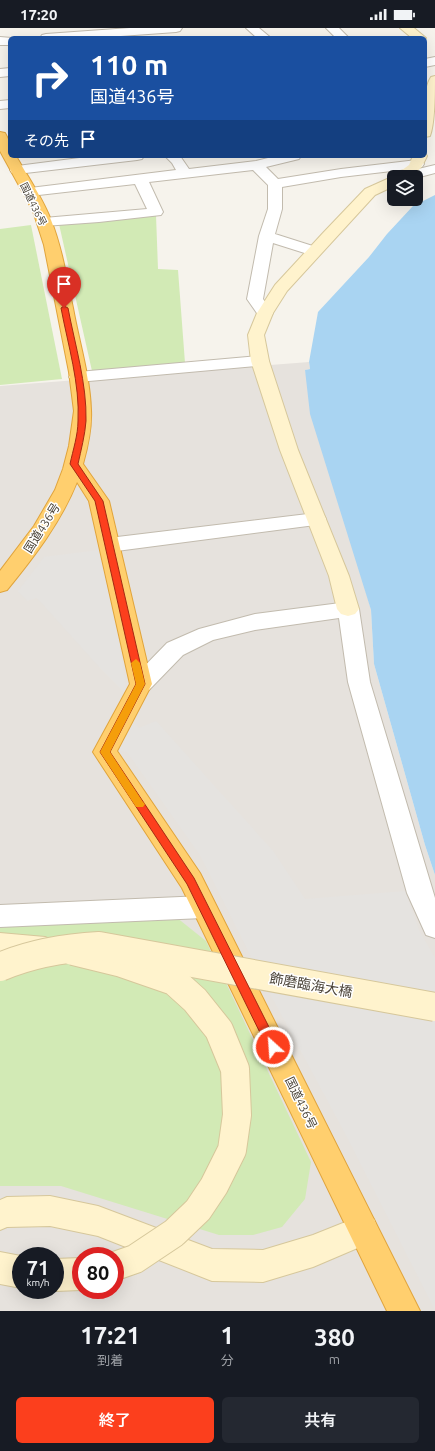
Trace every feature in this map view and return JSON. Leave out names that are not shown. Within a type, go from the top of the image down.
[{"type":"highway","name":"国道436号","points":[[0,585],[30,550],[62,495],[74,464],[82,422],[78,378],[55,263],[44,222],[12,158]]},
{"type":"highway","points":[[74,464],[99,501],[140,684]]},
{"type":"highway","name":"国道436号","points":[[140,684],[105,752],[191,881],[404,1311]]},
{"type":"street","points":[[252,28],[262,36]]},
{"type":"street","points":[[332,28],[341,36]]},
{"type":"street","points":[[406,28],[418,36]]},
{"type":"street","points":[[64,36],[170,31]]},
{"type":"street","points":[[427,114],[428,102],[435,81]]},
{"type":"street","points":[[17,170],[117,158]]},
{"type":"street","points":[[174,158],[178,161],[184,173]]},
{"type":"street","points":[[30,192],[256,165],[271,158]]},
{"type":"street","points":[[275,184],[341,174],[417,159],[415,167],[411,170]]},
{"type":"street","points":[[256,165],[275,184],[275,209],[255,299],[264,313]]},
{"type":"street","points":[[423,172],[435,169]]},
{"type":"street","points":[[44,222],[156,212],[140,179]]},
{"type":"street","points":[[387,184],[370,192],[281,288],[264,313],[256,335],[260,361],[288,450],[339,576],[348,609],[359,682],[420,893],[435,927]]},
{"type":"street","points":[[268,236],[314,251]]},
{"type":"street","points":[[78,378],[260,361]]},
{"type":"street","points":[[109,545],[316,519]]},
{"type":"street","points":[[140,684],[175,649],[207,634],[255,622],[348,609]]},
{"type":"street","points":[[0,916],[203,906]]},
{"type":"street","points":[[0,945],[73,951],[122,963],[174,981],[195,1000],[219,1030],[235,1069],[237,1115],[232,1150],[214,1186],[198,1210],[174,1233],[135,1259],[124,1263]]},
{"type":"street","name":"飾磨臨海大橋","points":[[0,967],[14,960],[43,952],[68,947],[99,946],[435,1007]]},
{"type":"street","points":[[0,1215],[7,1212],[50,1211],[98,1221],[212,1265],[263,1266],[313,1251],[363,1230]]},
{"type":"street","points":[[0,1268],[12,1270]]},
{"type":"shaded area","points":[[309,362],[310,369],[305,370],[371,610],[374,664],[425,845],[435,875],[435,1311],[0,1311],[0,386]]},
{"type":"shaded area","points":[[100,550],[116,621],[127,695],[99,667],[37,598],[27,601],[18,591],[44,557]]},
{"type":"shaded area","points":[[156,721],[273,851],[305,899],[405,891],[419,930],[435,958],[435,1310],[347,1137],[267,988],[200,855],[127,752],[116,750],[132,722],[139,728]]},
{"type":"green space","points":[[156,215],[158,269],[178,270],[185,363],[92,371],[59,224]]},
{"type":"green space","points":[[31,225],[62,379],[0,385],[0,229]]},
{"type":"green space","points":[[176,917],[206,941],[311,1162],[305,1199],[282,1227],[253,1235],[219,1235],[61,1186],[0,1186],[0,924]]},
{"type":"water","points":[[435,195],[435,875],[425,845],[374,664],[371,610],[310,414],[305,370],[310,369],[309,362],[318,312],[369,257],[387,234],[413,206],[423,206],[423,201]]},
{"type":"slow traffic","points":[[136,663],[140,684],[105,752],[140,804]]},
{"type":"route","points":[[64,308],[78,378],[82,409],[82,422],[74,464],[99,501],[140,684],[105,752],[191,881],[273,1047]]}]
